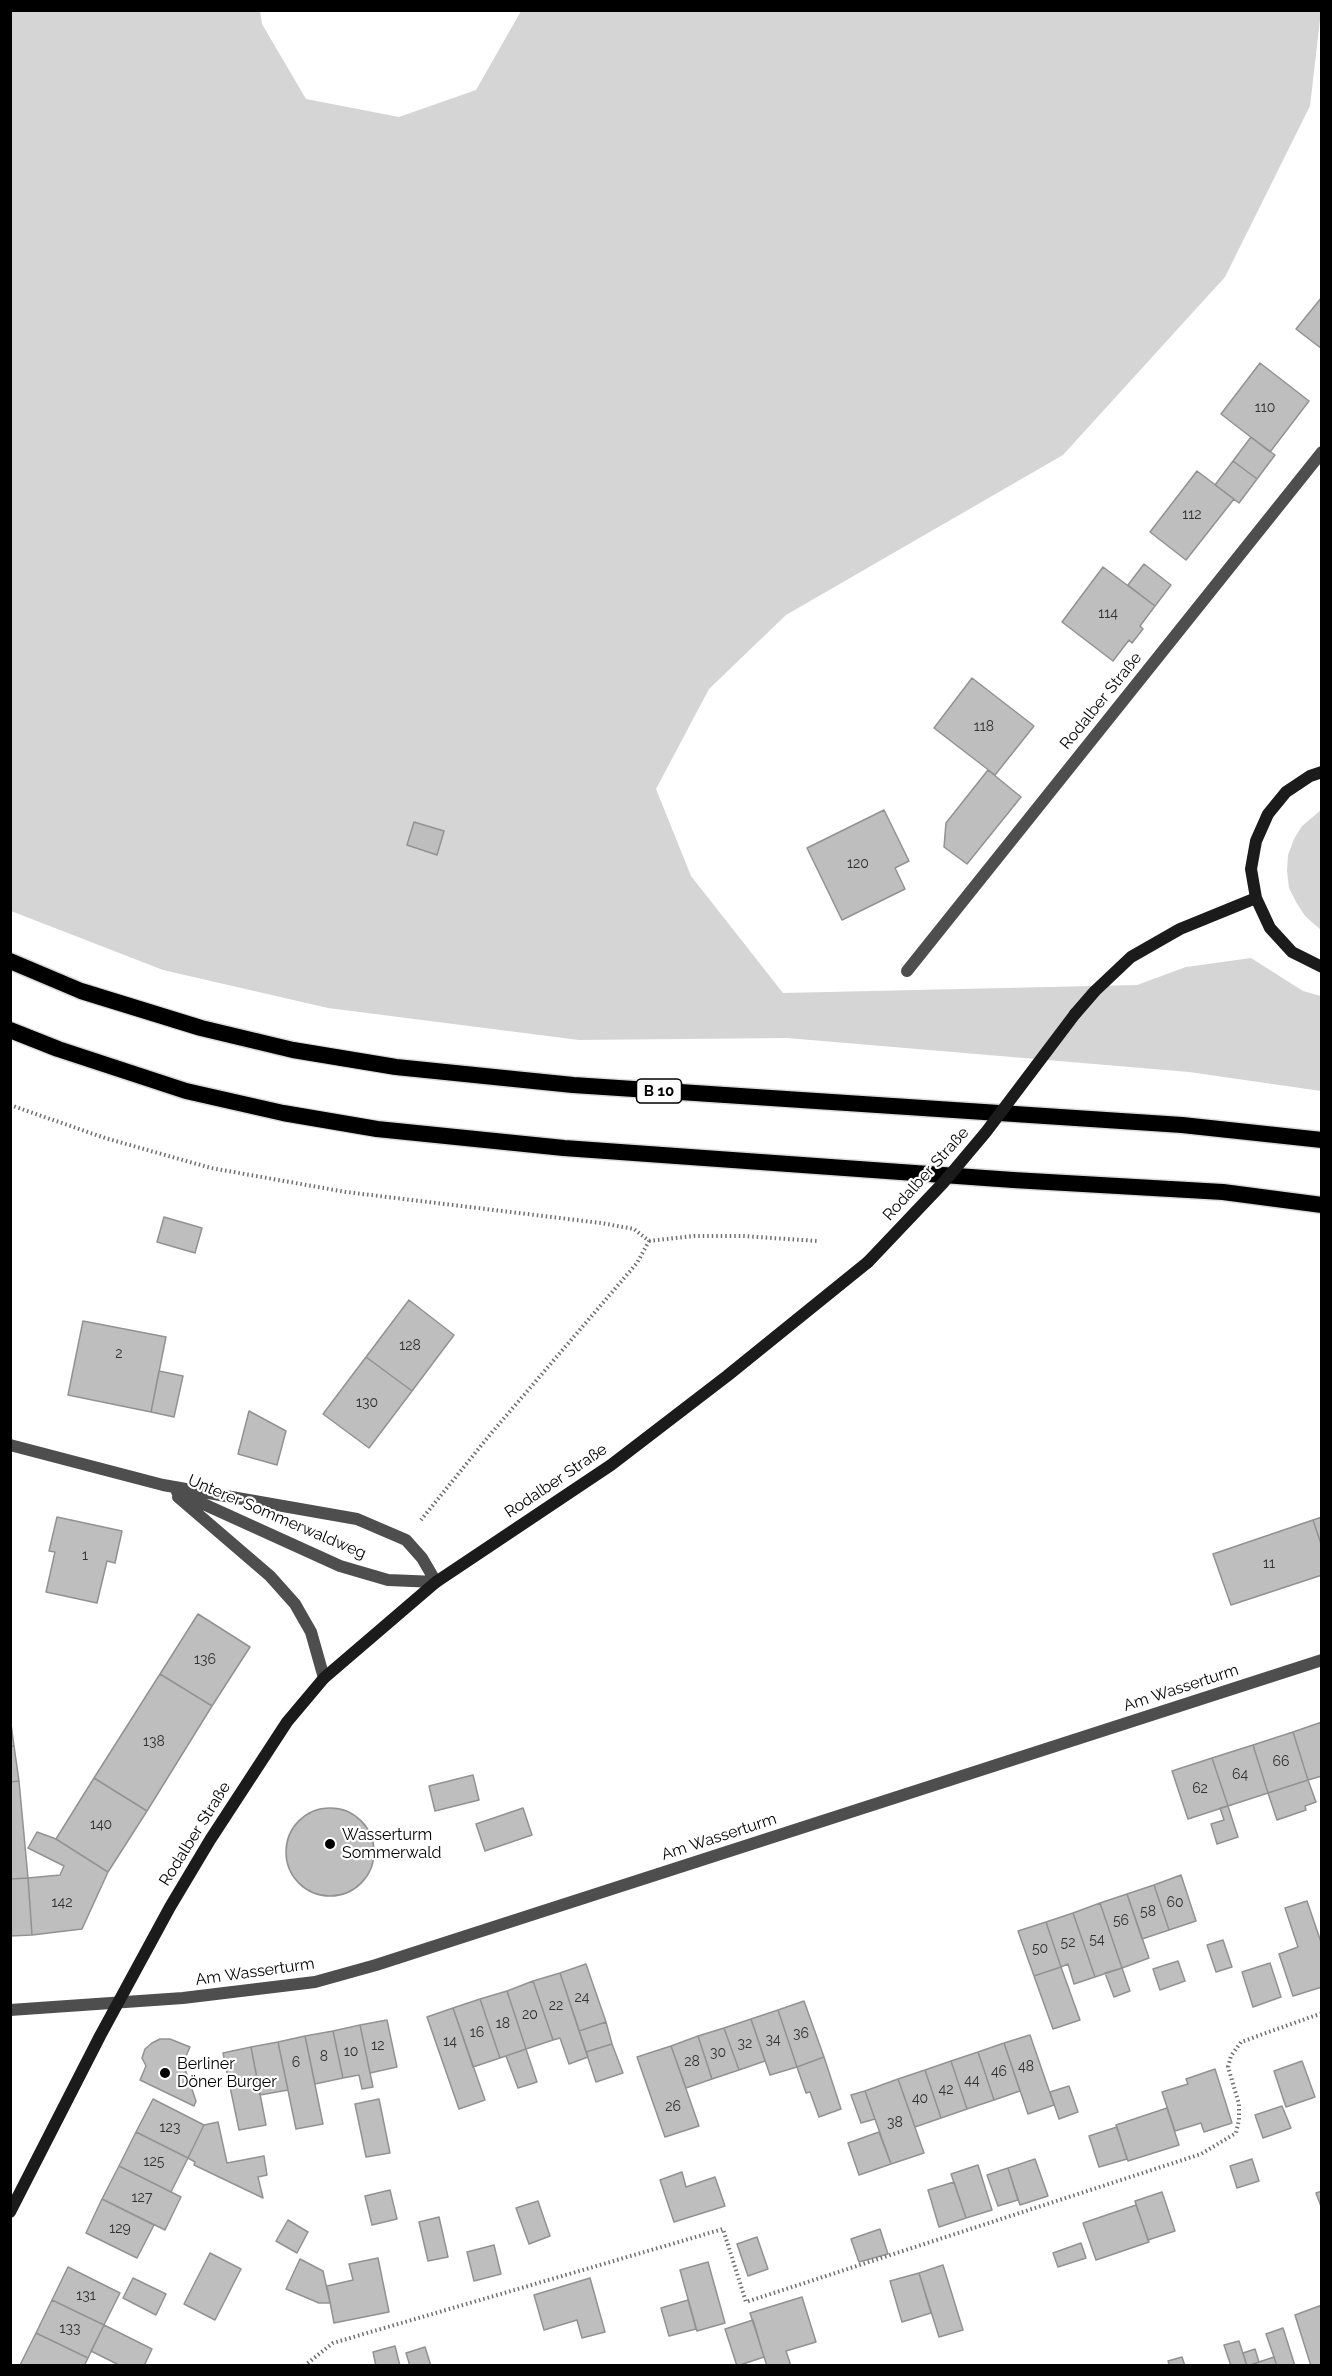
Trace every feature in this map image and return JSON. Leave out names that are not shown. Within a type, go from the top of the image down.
[{"type":"highway","name":"B 10","points":[[10,961],[81,991],[201,1028],[293,1050],[396,1067],[573,1085],[1182,1125],[1322,1140]]},
{"type":"highway","points":[[10,1030],[58,1049],[186,1091],[283,1113],[377,1130],[587,1149],[1013,1180],[1223,1192],[1322,1205]]},
{"type":"main road","points":[[1322,772],[1310,776],[1286,792],[1268,814],[1256,841],[1251,869],[1256,898],[1270,928],[1293,952],[1322,967]]},
{"type":"main road","name":"Rodalber Straße","points":[[10,2212],[116,2004],[170,1907],[243,1788],[287,1722],[324,1678],[436,1582],[611,1465],[727,1376],[868,1262],[944,1182],[1075,1014],[1095,991],[1131,957],[1179,929],[1256,898]]},
{"type":"street","name":"Rodalber Straße","points":[[907,971],[1322,452]]},
{"type":"street","name":"Unterer Sommerwaldweg","points":[[10,1445],[163,1485],[357,1519],[406,1540],[422,1558],[436,1582]]},
{"type":"street","name":"Unterer Sommerwaldweg","points":[[163,1485],[340,1566],[388,1580],[436,1582]]},
{"type":"street","name":"Unterer Sommerwaldweg","points":[[163,1485],[255,1562],[295,1604],[311,1632],[324,1678]]},
{"type":"street","name":"Am Wasserturm","points":[[10,2010],[116,2004],[315,1982],[376,1965],[1322,1660]]},
{"type":"path","points":[[10,1106],[105,1138],[211,1168],[346,1192],[601,1223],[634,1229],[650,1241],[694,1236],[743,1236],[817,1241]]},
{"type":"path","points":[[406,1540],[488,1437],[610,1297],[637,1263],[650,1241]]},
{"type":"path","points":[[304,2366],[333,2343],[723,2229],[746,2302],[1201,2154],[1236,2133],[1239,2104],[1228,2067],[1231,2056],[1241,2042],[1322,2013]]},
{"type":"shaded area","points":[[10,11],[260,11],[262,24],[306,99],[399,117],[476,90],[521,11],[1321,11],[1310,106],[1225,277],[1063,455],[786,615],[709,689],[656,789],[691,876],[783,993],[1137,985],[1186,967],[1251,958],[1303,991],[1321,996],[1321,1091],[1189,1072],[787,1038],[579,1040],[328,1008],[163,970],[11,911]]},
{"type":"shaded area","points":[[1321,810],[1321,930],[1305,916],[1296,902],[1289,888],[1287,871],[1288,855],[1294,839],[1302,826]]},
{"type":"building","points":[[1322,297],[1322,349],[1296,329]]},
{"type":"building","points":[[1260,363],[1309,401],[1270,452],[1221,414]]},
{"type":"building","points":[[1251,437],[1275,455],[1257,479],[1233,461]]},
{"type":"building","points":[[1233,461],[1257,479],[1239,503],[1215,485]]},
{"type":"building","points":[[1197,471],[1234,499],[1186,560],[1150,532]]},
{"type":"building","points":[[1144,564],[1171,585],[1155,606],[1128,585]]},
{"type":"building","points":[[1103,567],[1155,606],[1140,626],[1143,629],[1132,643],[1129,640],[1113,661],[1062,622]]},
{"type":"building","points":[[972,678],[1034,726],[995,775],[934,728]]},
{"type":"building","points":[[988,770],[1021,797],[967,864],[944,847],[946,823]]},
{"type":"building","points":[[884,810],[909,861],[895,868],[905,889],[842,920],[807,848]]},
{"type":"building","points":[[414,822],[444,831],[437,855],[407,845]]},
{"type":"building","points":[[164,1217],[202,1228],[195,1253],[157,1242]]},
{"type":"building","points":[[409,1300],[454,1335],[412,1391],[366,1357]]},
{"type":"building","points":[[83,1321],[166,1337],[151,1412],[68,1395]]},
{"type":"building","points":[[366,1357],[412,1391],[369,1448],[323,1414]]},
{"type":"building","points":[[159,1371],[183,1376],[174,1417],[151,1412]]},
{"type":"building","points":[[249,1411],[286,1431],[277,1465],[238,1454]]},
{"type":"building","points":[[57,1517],[122,1531],[115,1563],[107,1561],[97,1603],[46,1592],[55,1552],[49,1551]]},
{"type":"building","points":[[1322,1517],[1322,1547],[1313,1520]]},
{"type":"building","points":[[1313,1520],[1322,1547],[1322,1575],[1231,1605],[1213,1554]]},
{"type":"building","points":[[198,1614],[250,1647],[212,1706],[160,1674]]},
{"type":"building","points":[[160,1674],[212,1706],[147,1811],[94,1778]]},
{"type":"building","points":[[10,1717],[14,1746],[10,1746]]},
{"type":"building","points":[[1322,1722],[1322,1776],[1308,1780],[1293,1732]]},
{"type":"building","points":[[1293,1732],[1308,1780],[1268,1793],[1253,1745]]},
{"type":"building","points":[[1253,1745],[1268,1793],[1228,1806],[1212,1758]]},
{"type":"building","points":[[10,1746],[14,1746],[19,1781],[10,1782]]},
{"type":"building","points":[[1212,1758],[1228,1806],[1188,1819],[1172,1771]]},
{"type":"building","points":[[473,1775],[479,1800],[435,1811],[429,1786]]},
{"type":"building","points":[[94,1778],[147,1811],[108,1872],[56,1839]]},
{"type":"building","points":[[1308,1780],[1316,1802],[1305,1806],[1306,1810],[1277,1820],[1268,1793]]},
{"type":"building","points":[[19,1781],[28,1878],[10,1879],[10,1782]]},
{"type":"building","points":[[1228,1806],[1238,1837],[1217,1844],[1211,1824],[1224,1820],[1220,1808]]},
{"type":"building","name":"Wasserturm Sommerwald","points":[[330,1808],[355,1815],[367,1827],[374,1852],[367,1877],[355,1889],[330,1896],[305,1889],[293,1877],[286,1852],[293,1827],[305,1815]]},
{"type":"building","points":[[523,1808],[532,1835],[485,1851],[476,1824]]},
{"type":"building","points":[[37,1832],[56,1839],[108,1872],[82,1929],[32,1935],[28,1878],[60,1875],[64,1866],[28,1848]]},
{"type":"building","points":[[1181,1875],[1196,1921],[1169,1930],[1154,1885]]},
{"type":"building","points":[[28,1878],[32,1935],[10,1936],[10,1879]]},
{"type":"building","points":[[1154,1885],[1169,1930],[1142,1939],[1127,1894]]},
{"type":"building","points":[[1127,1894],[1149,1958],[1122,1968],[1100,1903]]},
{"type":"building","points":[[1307,1901],[1322,1945],[1322,1987],[1293,1996],[1279,1954],[1298,1947],[1285,1908]]},
{"type":"building","points":[[1100,1903],[1122,1968],[1095,1977],[1073,1913]]},
{"type":"building","points":[[1073,1913],[1095,1977],[1074,1984],[1068,1964],[1061,1967],[1046,1922]]},
{"type":"building","points":[[1046,1922],[1061,1967],[1034,1976],[1018,1931]]},
{"type":"building","points":[[1223,1940],[1232,1967],[1216,1972],[1207,1945]]},
{"type":"building","points":[[1178,1961],[1185,1981],[1160,1990],[1153,1969]]},
{"type":"building","points":[[1270,1963],[1281,1997],[1253,2007],[1242,1972]]},
{"type":"building","points":[[586,1964],[606,2022],[579,2031],[560,1973]]},
{"type":"building","points":[[1061,1967],[1080,2020],[1053,2029],[1034,1976]]},
{"type":"building","points":[[1122,1968],[1130,1991],[1114,1997],[1105,1973]]},
{"type":"building","points":[[560,1973],[588,2057],[569,2064],[560,2038],[553,2040],[533,1981]]},
{"type":"building","points":[[533,1981],[553,2040],[526,2049],[507,1991]]},
{"type":"building","points":[[507,1991],[526,2049],[500,2058],[480,1999]]},
{"type":"building","points":[[480,1999],[500,2058],[473,2067],[453,2008]]},
{"type":"building","points":[[804,2001],[824,2057],[797,2067],[778,2010]]},
{"type":"building","points":[[453,2008],[485,2100],[459,2109],[427,2017]]},
{"type":"building","points":[[778,2010],[797,2067],[770,2075],[751,2019]]},
{"type":"building","points":[[751,2019],[765,2061],[739,2070],[724,2028]]},
{"type":"building","points":[[387,2020],[397,2067],[370,2073],[360,2025]]},
{"type":"building","points":[[606,2022],[612,2044],[586,2052],[579,2031]]},
{"type":"building","points":[[360,2025],[373,2087],[362,2089],[359,2075],[343,2078],[333,2031]]},
{"type":"building","points":[[724,2028],[739,2070],[712,2079],[698,2036]]},
{"type":"building","points":[[333,2031],[343,2078],[315,2084],[305,2036]]},
{"type":"building","points":[[1030,2035],[1054,2105],[1028,2114],[1004,2043]]},
{"type":"building","points":[[305,2036],[323,2124],[296,2129],[278,2042]]},
{"type":"building","points":[[698,2036],[712,2079],[686,2088],[671,2046]]},
{"type":"building","name":"Berliner Döner Burger","points":[[160,2039],[170,2039],[190,2047],[183,2063],[196,2101],[194,2106],[140,2080],[146,2066],[142,2058],[145,2049]]},
{"type":"building","points":[[278,2042],[288,2090],[260,2095],[251,2047]]},
{"type":"building","points":[[1004,2043],[1020,2091],[994,2100],[978,2052]]},
{"type":"building","points":[[612,2044],[623,2073],[596,2082],[586,2052]]},
{"type":"building","points":[[671,2046],[699,2126],[665,2137],[637,2057]]},
{"type":"building","points":[[251,2047],[266,2125],[239,2130],[223,2053]]},
{"type":"building","points":[[526,2049],[537,2082],[518,2088],[506,2056]]},
{"type":"building","points":[[978,2052],[994,2100],[967,2109],[951,2061]]},
{"type":"building","points":[[824,2057],[841,2109],[819,2117],[810,2092],[806,2093],[797,2067]]},
{"type":"building","points":[[951,2061],[967,2109],[941,2118],[925,2070]]},
{"type":"building","points":[[1302,2061],[1315,2097],[1286,2107],[1274,2071]]},
{"type":"building","points":[[1215,2069],[1232,2123],[1204,2132],[1201,2123],[1175,2131],[1162,2092],[1188,2084],[1186,2079]]},
{"type":"building","points":[[925,2070],[941,2118],[915,2127],[898,2079]]},
{"type":"building","points":[[898,2079],[924,2153],[891,2164],[865,2091]]},
{"type":"building","points":[[1069,2086],[1078,2112],[1059,2119],[1050,2092]]},
{"type":"building","points":[[865,2091],[875,2119],[861,2123],[851,2095]]},
{"type":"building","points":[[153,2099],[204,2125],[188,2158],[136,2132]]},
{"type":"building","points":[[379,2099],[390,2153],[366,2157],[355,2104]]},
{"type":"building","points":[[1282,2106],[1291,2128],[1263,2138],[1255,2115]]},
{"type":"building","points":[[1167,2108],[1179,2145],[1128,2161],[1116,2125]]},
{"type":"building","points":[[218,2122],[227,2163],[264,2156],[267,2175],[258,2177],[263,2198],[194,2165],[195,2162],[188,2158],[204,2125]]},
{"type":"building","points":[[1117,2127],[1127,2159],[1099,2167],[1089,2136]]},
{"type":"building","points":[[136,2132],[188,2158],[171,2192],[119,2166]]},
{"type":"building","points":[[879,2132],[891,2164],[859,2175],[848,2143]]},
{"type":"building","points":[[1035,2159],[1048,2196],[1020,2205],[1008,2168]]},
{"type":"building","points":[[1252,2159],[1259,2181],[1237,2188],[1230,2166]]},
{"type":"building","points":[[978,2165],[992,2210],[966,2218],[951,2174]]},
{"type":"building","points":[[119,2166],[181,2197],[165,2230],[102,2199]]},
{"type":"building","points":[[1008,2168],[1018,2200],[998,2206],[987,2175]]},
{"type":"building","points":[[682,2172],[686,2187],[715,2177],[725,2206],[674,2222],[660,2180]]},
{"type":"building","points":[[954,2182],[966,2218],[939,2227],[928,2190]]},
{"type":"building","points":[[390,2190],[397,2219],[372,2225],[365,2196]]},
{"type":"building","points":[[1322,2191],[1322,2209],[1316,2193]]},
{"type":"building","points":[[1162,2192],[1175,2231],[1148,2240],[1135,2201]]},
{"type":"building","points":[[102,2199],[154,2225],[137,2258],[86,2233]]},
{"type":"building","points":[[538,2201],[550,2236],[529,2244],[516,2208]]},
{"type":"building","points":[[1136,2205],[1149,2242],[1096,2260],[1083,2223]]},
{"type":"building","points":[[439,2217],[448,2257],[428,2261],[419,2222]]},
{"type":"building","points":[[288,2220],[308,2232],[297,2253],[276,2241]]},
{"type":"building","points":[[880,2229],[888,2254],[859,2262],[851,2239]]},
{"type":"building","points":[[757,2237],[768,2269],[748,2276],[737,2244]]},
{"type":"building","points":[[1081,2243],[1086,2258],[1058,2267],[1053,2253]]},
{"type":"building","points":[[494,2245],[501,2274],[474,2281],[467,2252]]},
{"type":"building","points":[[210,2253],[241,2269],[215,2320],[184,2304]]},
{"type":"building","points":[[378,2258],[389,2312],[334,2323],[327,2286],[353,2280],[349,2264]]},
{"type":"building","points":[[300,2259],[323,2271],[330,2303],[319,2303],[286,2289]]},
{"type":"building","points":[[708,2262],[725,2323],[697,2331],[680,2270]]},
{"type":"building","points":[[943,2265],[963,2330],[939,2337],[919,2273]]},
{"type":"building","points":[[68,2267],[120,2293],[104,2325],[52,2300]]},
{"type":"building","points":[[919,2273],[931,2313],[902,2322],[890,2281]]},
{"type":"building","points":[[133,2278],[166,2294],[156,2315],[123,2298]]},
{"type":"building","points":[[590,2278],[605,2332],[582,2338],[577,2320],[544,2330],[534,2295]]},
{"type":"building","points":[[802,2297],[816,2342],[786,2351],[791,2366],[767,2366],[750,2313]]},
{"type":"building","points":[[52,2300],[104,2325],[88,2358],[36,2333]]},
{"type":"building","points":[[688,2300],[696,2329],[669,2336],[661,2308]]},
{"type":"building","points":[[1322,2305],[1322,2366],[1311,2366],[1295,2315]]},
{"type":"building","points":[[753,2320],[764,2357],[737,2366],[725,2329]]},
{"type":"building","points":[[104,2325],[152,2349],[144,2366],[121,2366],[91,2351]]},
{"type":"building","points":[[1283,2328],[1295,2366],[1277,2366],[1266,2334]]},
{"type":"building","points":[[36,2333],[88,2358],[84,2366],[20,2365]]},
{"type":"building","points":[[1239,2341],[1247,2366],[1231,2366],[1224,2345]]},
{"type":"building","points":[[395,2346],[400,2366],[376,2366],[373,2352]]},
{"type":"building","points":[[425,2347],[431,2366],[410,2366],[406,2353]]},
{"type":"building","points":[[1255,2349],[1259,2362],[1247,2366],[1243,2353]]},
{"type":"building","points":[[1182,2357],[1185,2366],[1170,2366],[1168,2361]]},
{"type":"building","points":[[1274,2357],[1277,2366],[1248,2366],[1259,2362]]},
{"type":"place","name":"Wasserturm Sommerwald","points":[[330,1844]]},
{"type":"place","name":"Berliner Döner Burger","points":[[165,2073]]}]
